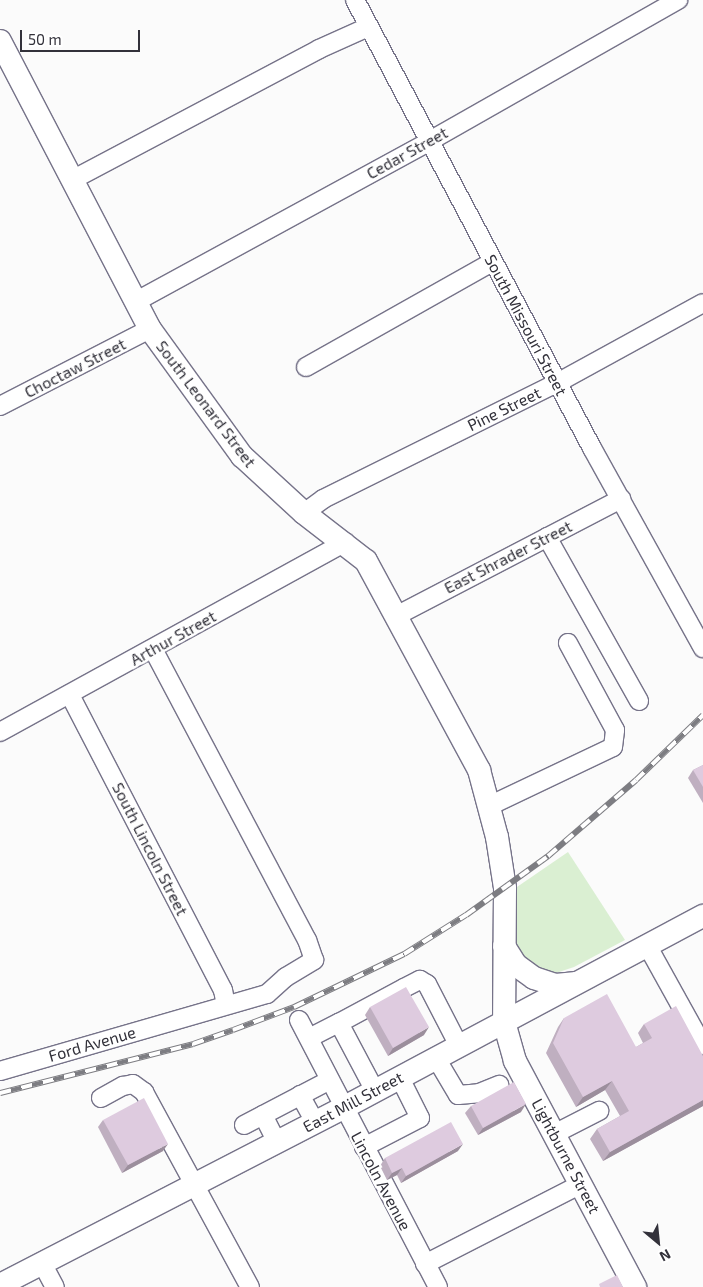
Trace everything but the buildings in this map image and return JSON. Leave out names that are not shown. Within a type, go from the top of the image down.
[{"type":"main road","name":"South Leonard Street","points":[[3,55],[72,180],[134,302],[150,329],[242,456],[304,512],[345,542],[366,561],[479,770],[489,806],[505,888],[504,1022]]},
{"type":"main road","name":"East Mill Street","points":[[0,1285],[343,1108],[703,916]]},
{"type":"main road","points":[[504,946],[516,965],[534,978],[556,985],[578,982]]},
{"type":"main road","name":"Lightburne Street","points":[[504,1022],[515,1061],[635,1287]]},
{"type":"street","name":"South Missouri Street","points":[[354,0],[557,383],[703,648]]},
{"type":"street","name":"Cedar Street","points":[[134,302],[428,142],[678,0]]},
{"type":"street","points":[[72,180],[319,49],[368,27]]},
{"type":"street","points":[[306,367],[492,262]]},
{"type":"street","name":"Pine Street","points":[[304,512],[322,499],[557,383],[703,304]]},
{"type":"street","name":"Choctaw Street","points":[[0,406],[150,329]]},
{"type":"street","name":"East Shrader Street","points":[[396,616],[621,499]]},
{"type":"street","points":[[547,537],[639,701]]},
{"type":"street","name":"Arthur Street","points":[[0,732],[345,542]]},
{"type":"street","points":[[489,806],[613,747],[615,730],[568,643]]},
{"type":"street","name":"Ford Avenue","points":[[0,1072],[267,994],[286,977],[314,960],[307,940],[153,649]]},
{"type":"street","name":"South Lincoln Street","points":[[70,695],[223,990],[226,1005]]},
{"type":"street","points":[[647,945],[703,1046]]},
{"type":"street","points":[[309,1038],[420,980],[427,984],[459,1046]]},
{"type":"street","name":"Lincoln Avenue","points":[[299,1020],[343,1108],[438,1287]]},
{"type":"street","points":[[339,1023],[375,1091]]},
{"type":"street","points":[[436,1058],[458,1095],[479,1093],[499,1085]]},
{"type":"street","points":[[364,1147],[420,1118],[400,1078]]},
{"type":"street","points":[[244,1125],[330,1080]]},
{"type":"street","points":[[101,1098],[133,1084],[144,1092],[250,1287]]},
{"type":"street","points":[[300,1095],[315,1122]]},
{"type":"street","points":[[554,1134],[599,1111]]},
{"type":"street","points":[[263,1115],[277,1142]]},
{"type":"street","points":[[425,1264],[581,1184]]},
{"type":"street","points":[[42,1263],[55,1287]]},
{"type":"green space","points":[[568,852],[625,940],[574,967],[553,974],[536,970],[521,956],[514,940],[514,889]]},
{"type":"railway","points":[[0,1093],[193,1044],[294,1007],[404,954],[466,915],[548,856],[636,780],[703,715]]}]
